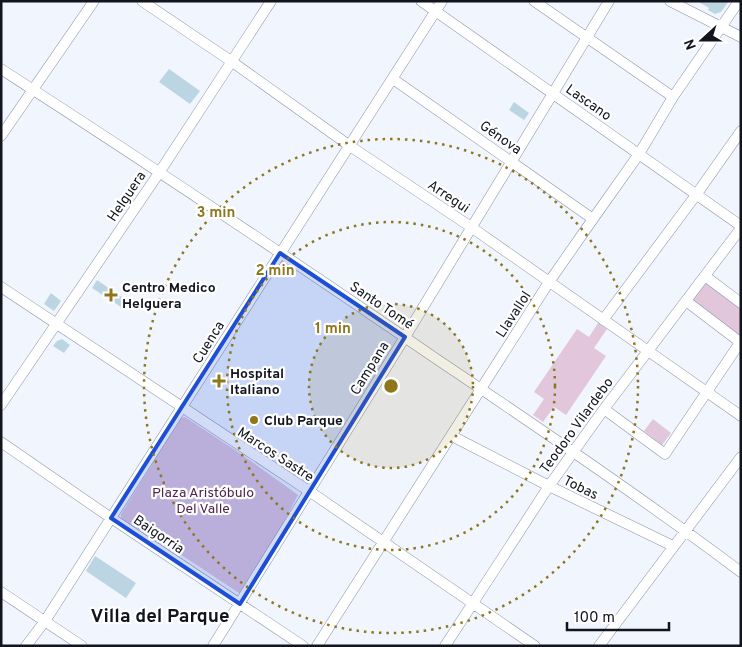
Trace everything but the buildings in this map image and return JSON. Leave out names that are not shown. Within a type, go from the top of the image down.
[{"type":"street","points":[[1,136],[94,1]]},
{"type":"street","name":"Arregui","points":[[142,1],[231,61],[350,146],[471,227],[741,416]]},
{"type":"street","name":"Helguera","points":[[1,405],[159,173],[271,1]]},
{"type":"street","name":"Lascano","points":[[421,1],[741,227]]},
{"type":"street","name":"Cuenca","points":[[26,646],[45,621],[442,1]]},
{"type":"street","points":[[534,1],[673,97]]},
{"type":"street","name":"Campana","points":[[213,646],[405,337],[609,1]]},
{"type":"street","points":[[670,1],[741,36]]},
{"type":"street","name":"Llavallol","points":[[317,646],[384,544],[549,282],[592,218],[639,154],[673,97],[739,1]]},
{"type":"street","name":"Santo Tomé","points":[[1,68],[574,451],[741,572]]},
{"type":"street","name":"Génova","points":[[393,79],[592,218]]},
{"type":"street","points":[[604,320],[741,131]]},
{"type":"street","name":"Teodoro Vilardebo","points":[[445,646],[549,486],[604,409],[741,227]]},
{"type":"street","points":[[704,276],[741,303]]},
{"type":"street","name":"Marcos Sastre","points":[[1,287],[309,492],[535,646]]},
{"type":"street","points":[[604,409],[665,454],[741,342],[686,301]]},
{"type":"street","name":"Tobas","points":[[452,436],[549,486],[673,546]]},
{"type":"street","name":"Baigorria","points":[[1,442],[303,646]]},
{"type":"street","points":[[599,646],[741,457]]},
{"type":"street","points":[[1,592],[82,646]]},
{"type":"highlighted area","points":[[280,253],[405,337],[240,604],[111,518]]},
{"type":"green space","points":[[705,276],[741,303],[741,341],[686,301]]},
{"type":"green space","points":[[598,323],[607,329],[594,348],[606,356],[566,415],[554,407],[543,422],[533,415],[544,399],[534,392],[577,329],[589,337]]},
{"type":"green space","name":"Plaza Aristóbulo Del Valle","points":[[185,417],[298,495],[242,595],[180,554],[121,519],[121,514],[181,418]]},
{"type":"green space","points":[[653,419],[671,433],[662,445],[644,431]]},
{"type":"place","name":"Centro Medico Helguera","points":[[111,295]]},
{"type":"place","name":"Hospital Italiano","points":[[219,381]]},
{"type":"place","name":"Club Parque","points":[[254,420]]},
{"type":"district","name":"Villa del Parque","points":[[160,615]]}]
